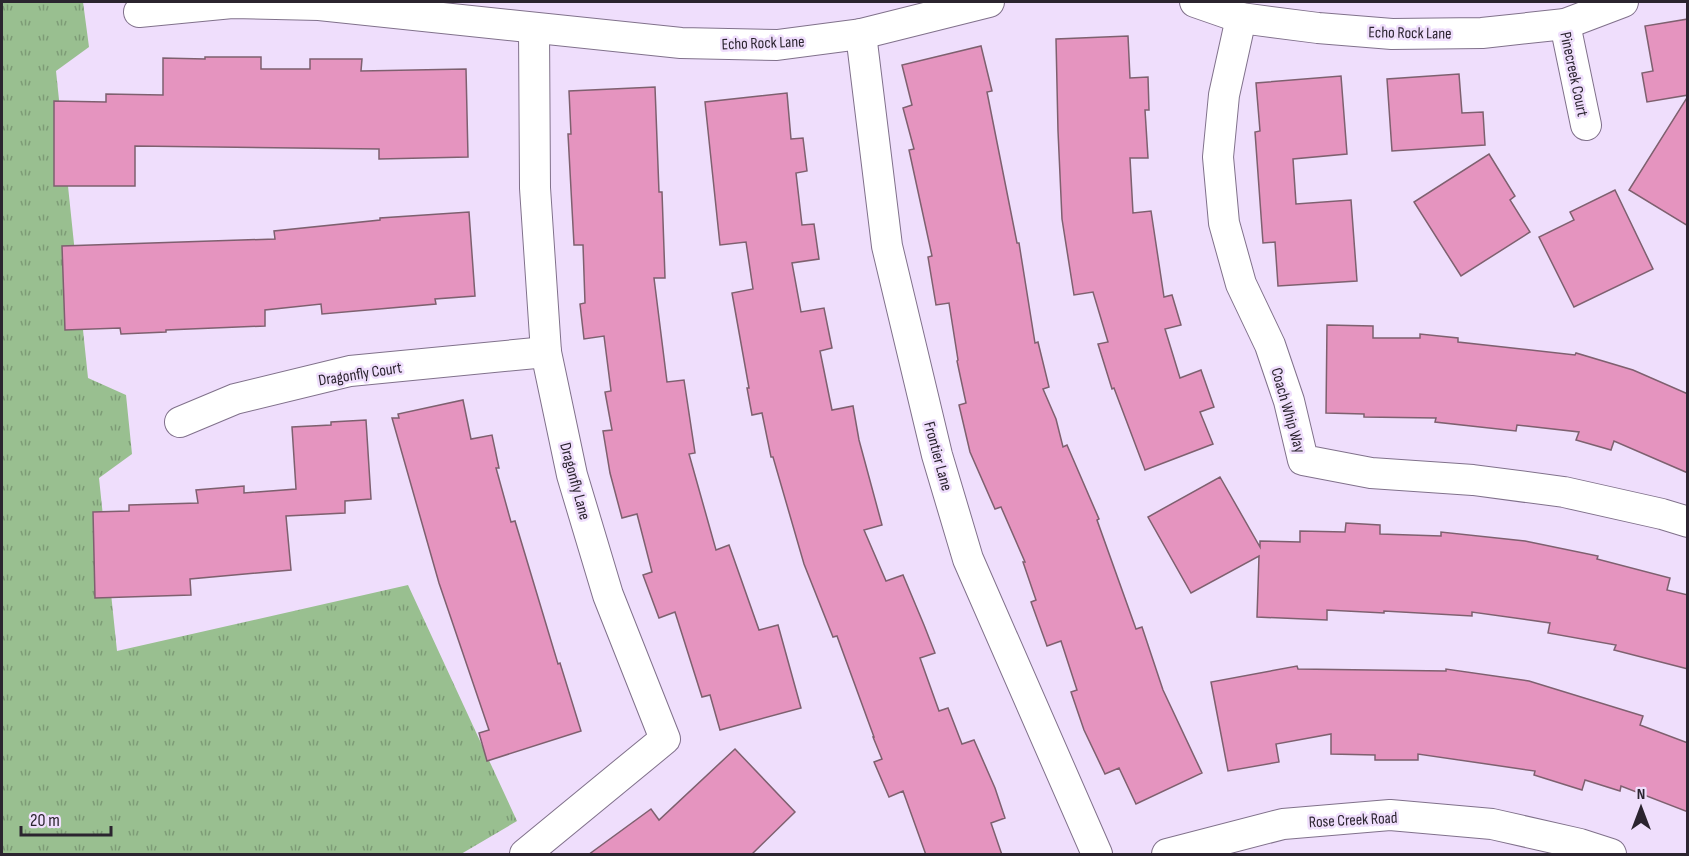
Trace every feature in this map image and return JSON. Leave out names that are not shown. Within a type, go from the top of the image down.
[{"type":"street","name":"Echo Rock Lane","points":[[139,12],[232,3],[319,5],[681,43],[777,45],[861,34],[989,2]]},
{"type":"street","name":"Echo Rock Lane","points":[[1195,2],[1241,18],[1318,28],[1392,34],[1482,33],[1565,24],[1623,2]]},
{"type":"street","name":"Coach Whip Way","points":[[1241,18],[1224,95],[1218,157],[1224,223],[1241,285],[1270,345],[1289,401],[1303,460],[1371,473],[1473,480],[1564,492],[1688,522]]},
{"type":"street","name":"Pinecreek Court","points":[[1565,24],[1586,125]]},
{"type":"street","name":"Dragonfly Lane","points":[[525,855],[665,739],[608,595],[572,475],[546,352],[535,188],[534,29]]},
{"type":"street","name":"Frontier Lane","points":[[861,34],[887,246],[937,455],[968,559],[1097,855]]},
{"type":"street","name":"Dragonfly Court","points":[[180,422],[235,399],[350,371],[546,352]]},
{"type":"street","name":"Rose Creek Road","points":[[1167,855],[1283,824],[1390,815],[1492,824],[1580,844],[1611,855]]},
{"type":"green space","points":[[2,2],[83,2],[89,47],[56,71],[88,378],[126,395],[132,454],[99,478],[117,651],[408,585],[517,821],[461,854],[2,854]]},
{"type":"building","points":[[1688,19],[1688,95],[1647,102],[1642,73],[1653,71],[1645,26]]},
{"type":"building","points":[[1128,36],[1130,78],[1148,77],[1149,110],[1145,110],[1148,158],[1130,158],[1133,213],[1151,211],[1164,297],[1172,295],[1181,325],[1165,329],[1180,378],[1201,370],[1214,407],[1200,412],[1213,444],[1145,470],[1114,388],[1112,389],[1098,344],[1108,342],[1093,292],[1074,295],[1062,219],[1058,131],[1056,39]]},
{"type":"building","points":[[981,46],[992,91],[987,92],[1017,243],[1019,243],[1035,343],[1038,342],[1049,387],[1043,389],[1056,419],[1063,447],[1067,445],[1099,519],[1097,520],[1136,629],[1142,627],[1163,690],[1202,773],[1136,804],[1119,768],[1105,774],[1084,730],[1071,692],[1077,690],[1061,641],[1047,646],[1031,602],[1036,600],[1023,562],[1025,562],[1001,507],[995,509],[970,452],[959,405],[966,403],[957,361],[949,303],[936,305],[928,257],[932,256],[909,150],[914,149],[903,108],[912,105],[902,65]]},
{"type":"building","points":[[205,57],[261,57],[261,69],[310,69],[310,59],[362,59],[361,71],[466,69],[468,157],[379,159],[379,149],[135,146],[135,186],[54,186],[54,101],[106,102],[106,94],[163,95],[163,58],[205,59]]},
{"type":"building","points":[[1459,74],[1462,113],[1483,112],[1485,145],[1392,151],[1387,79]]},
{"type":"building","points":[[1341,76],[1347,154],[1293,159],[1296,204],[1351,200],[1357,281],[1278,286],[1275,242],[1263,243],[1255,132],[1260,131],[1256,83]]},
{"type":"building","points":[[655,87],[665,278],[654,278],[667,382],[684,380],[695,453],[689,454],[716,550],[729,545],[759,630],[778,625],[801,708],[720,730],[710,695],[702,697],[675,612],[659,618],[643,575],[652,572],[637,514],[622,518],[610,473],[603,431],[612,430],[605,392],[611,391],[604,336],[584,339],[580,304],[585,303],[583,245],[574,245],[568,134],[571,134],[569,91]]},
{"type":"building","points":[[787,93],[791,139],[803,138],[807,171],[796,173],[802,225],[814,224],[819,259],[792,263],[801,312],[824,308],[832,348],[820,351],[832,410],[853,406],[859,440],[882,525],[864,530],[886,581],[903,575],[924,625],[935,653],[920,658],[939,711],[948,708],[962,744],[974,740],[995,788],[1005,818],[991,823],[1002,855],[926,855],[903,791],[889,797],[874,762],[882,759],[874,737],[837,636],[833,637],[804,564],[773,457],[771,457],[762,413],[752,415],[732,293],[753,289],[746,242],[720,245],[705,102]]},
{"type":"building","points":[[1688,96],[1688,226],[1629,190]]},
{"type":"building","points":[[1489,154],[1515,196],[1510,200],[1530,232],[1461,276],[1414,202]]},
{"type":"building","points":[[1615,190],[1653,269],[1574,307],[1539,237],[1574,220],[1570,212]]},
{"type":"building","points":[[469,212],[475,296],[435,299],[436,304],[322,314],[321,304],[265,310],[265,326],[121,334],[120,328],[65,330],[62,246],[275,239],[274,231],[380,220],[380,218]]},
{"type":"building","points":[[1327,325],[1373,326],[1373,338],[1420,338],[1420,334],[1458,338],[1458,342],[1575,355],[1576,353],[1633,370],[1688,394],[1688,473],[1614,441],[1611,450],[1576,440],[1579,432],[1517,425],[1516,431],[1435,422],[1436,418],[1364,417],[1364,414],[1326,413]]},
{"type":"building","points":[[463,400],[471,439],[492,435],[499,468],[496,468],[511,522],[515,521],[558,664],[560,663],[581,731],[487,761],[479,733],[489,730],[439,583],[392,418],[399,418],[398,414]]},
{"type":"building","points":[[366,420],[371,499],[345,501],[345,513],[286,516],[291,570],[190,579],[191,595],[95,598],[93,512],[129,511],[129,505],[198,503],[196,490],[244,486],[244,493],[296,489],[292,427]]},
{"type":"building","points":[[1220,477],[1260,547],[1260,541],[1300,542],[1300,531],[1345,532],[1346,523],[1380,525],[1380,534],[1441,536],[1441,532],[1525,541],[1598,556],[1597,559],[1670,578],[1667,590],[1688,595],[1688,669],[1614,650],[1616,645],[1548,633],[1550,623],[1472,612],[1472,616],[1327,610],[1327,620],[1257,617],[1259,556],[1191,593],[1148,517]]},
{"type":"building","points":[[1297,666],[1298,669],[1446,671],[1446,669],[1529,681],[1643,716],[1640,725],[1688,743],[1688,812],[1621,786],[1620,791],[1585,780],[1582,790],[1534,775],[1535,771],[1418,754],[1418,760],[1375,760],[1375,755],[1331,754],[1331,734],[1276,744],[1279,762],[1228,771],[1211,682]]},
{"type":"building","points":[[735,749],[795,812],[751,855],[588,855],[651,809],[659,820]]}]
